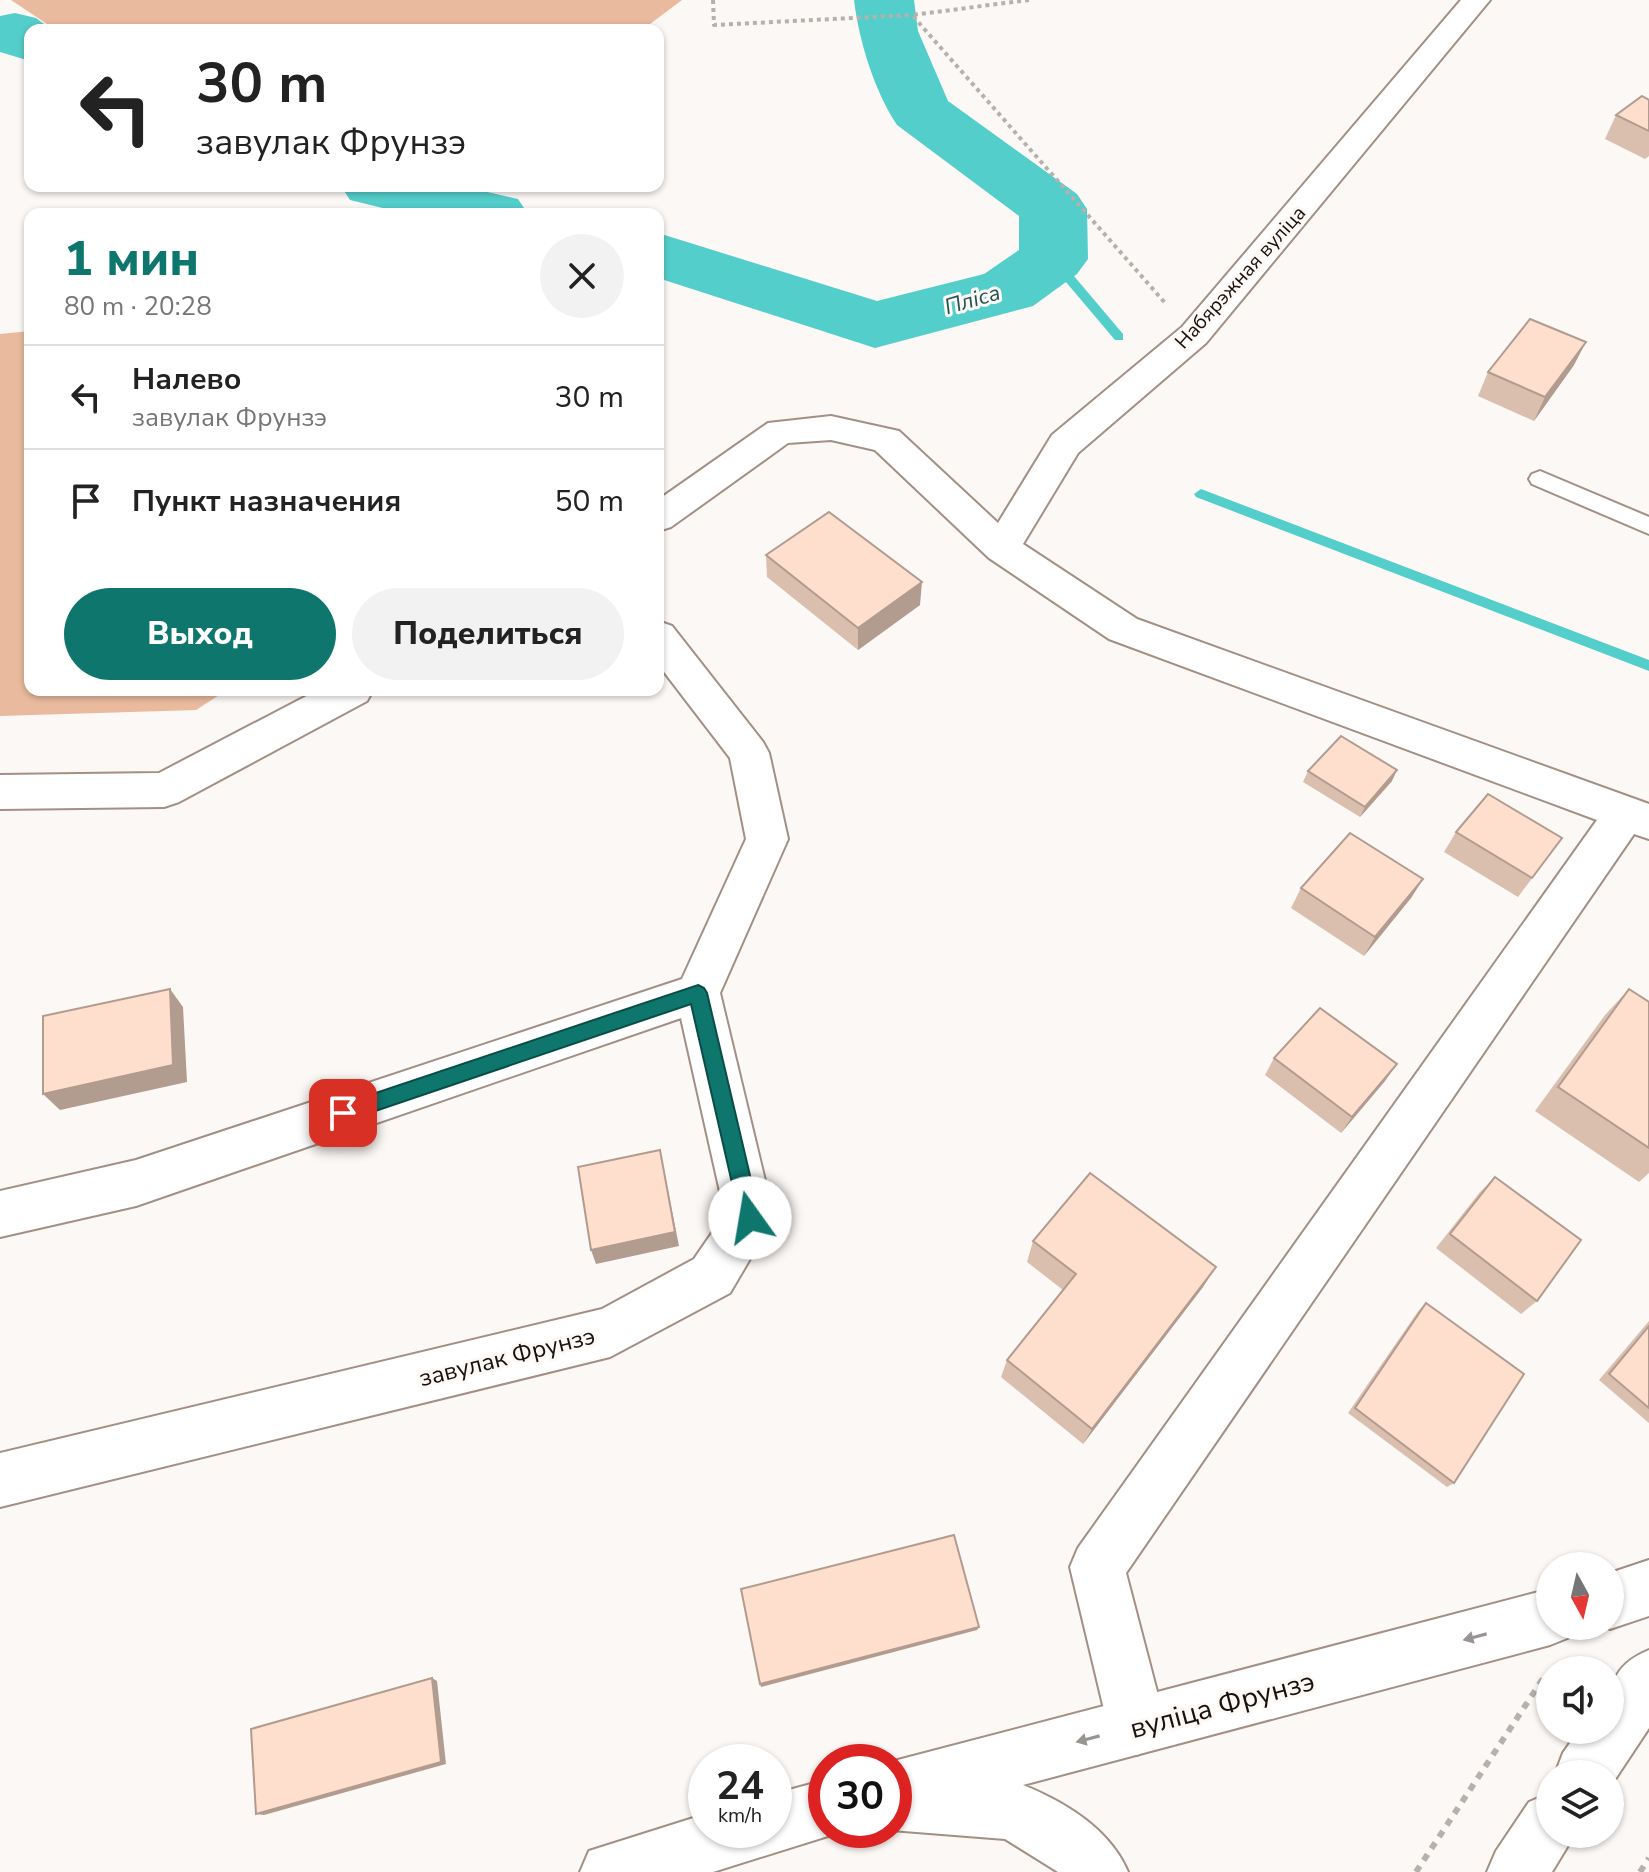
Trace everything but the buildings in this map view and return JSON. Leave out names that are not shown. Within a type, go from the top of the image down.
[{"type":"street","name":"Набярэжная вуліца","points":[[1002,548],[1065,444],[1194,335],[1476,0]]},
{"type":"street","points":[[664,514],[780,432],[831,428],[886,440],[1002,548],[1123,629],[1638,818],[1097,1567],[1137,1726]]},
{"type":"street","points":[[0,1214],[136,1183],[698,993],[767,839],[749,753],[664,644]]},
{"type":"street","points":[[0,792],[164,790],[342,696]]},
{"type":"street","name":"завулак Фрунзэ","points":[[0,1480],[610,1332],[712,1276],[750,1218],[698,993]]},
{"type":"street","points":[[1624,1596],[1649,1588]]},
{"type":"street","name":"вуліца Фрунзэ","points":[[912,1785],[1137,1726],[1551,1641]]},
{"type":"street","points":[[1593,1760],[1649,1678]]},
{"type":"street","points":[[912,1803],[1012,1810],[1077,1849],[1098,1872]]},
{"type":"street","points":[[1517,1872],[1536,1844]]},
{"type":"street","points":[[610,1872],[693,1848]]},
{"type":"lane","points":[[1540,479],[1649,526]]},
{"type":"path","points":[[713,0],[714,25],[912,15],[1029,0]]},
{"type":"path","points":[[912,15],[1194,335]]},
{"type":"path","points":[[1416,1872],[1551,1641]]},
{"type":"path","points":[[1640,1872],[1649,1858]]},
{"type":"shaded area","points":[[11,0],[682,0],[650,24],[47,24]]},
{"type":"shaded area","points":[[24,332],[24,696],[218,696],[196,710],[0,716],[0,334]]},
{"type":"waterway","name":"Пліса","points":[[664,257],[875,325],[1008,290],[1053,259],[1053,209],[920,111],[888,31],[884,0]]},
{"type":"waterway","name":"Пліса","points":[[0,34],[15,31],[24,38]]},
{"type":"waterway","name":"Пліса","points":[[400,192],[468,208]]},
{"type":"waterway","points":[[1053,259],[1119,337]]},
{"type":"waterway","points":[[1201,494],[1649,666]]},
{"type":"route","points":[[343,1113],[698,993],[750,1218]]}]
